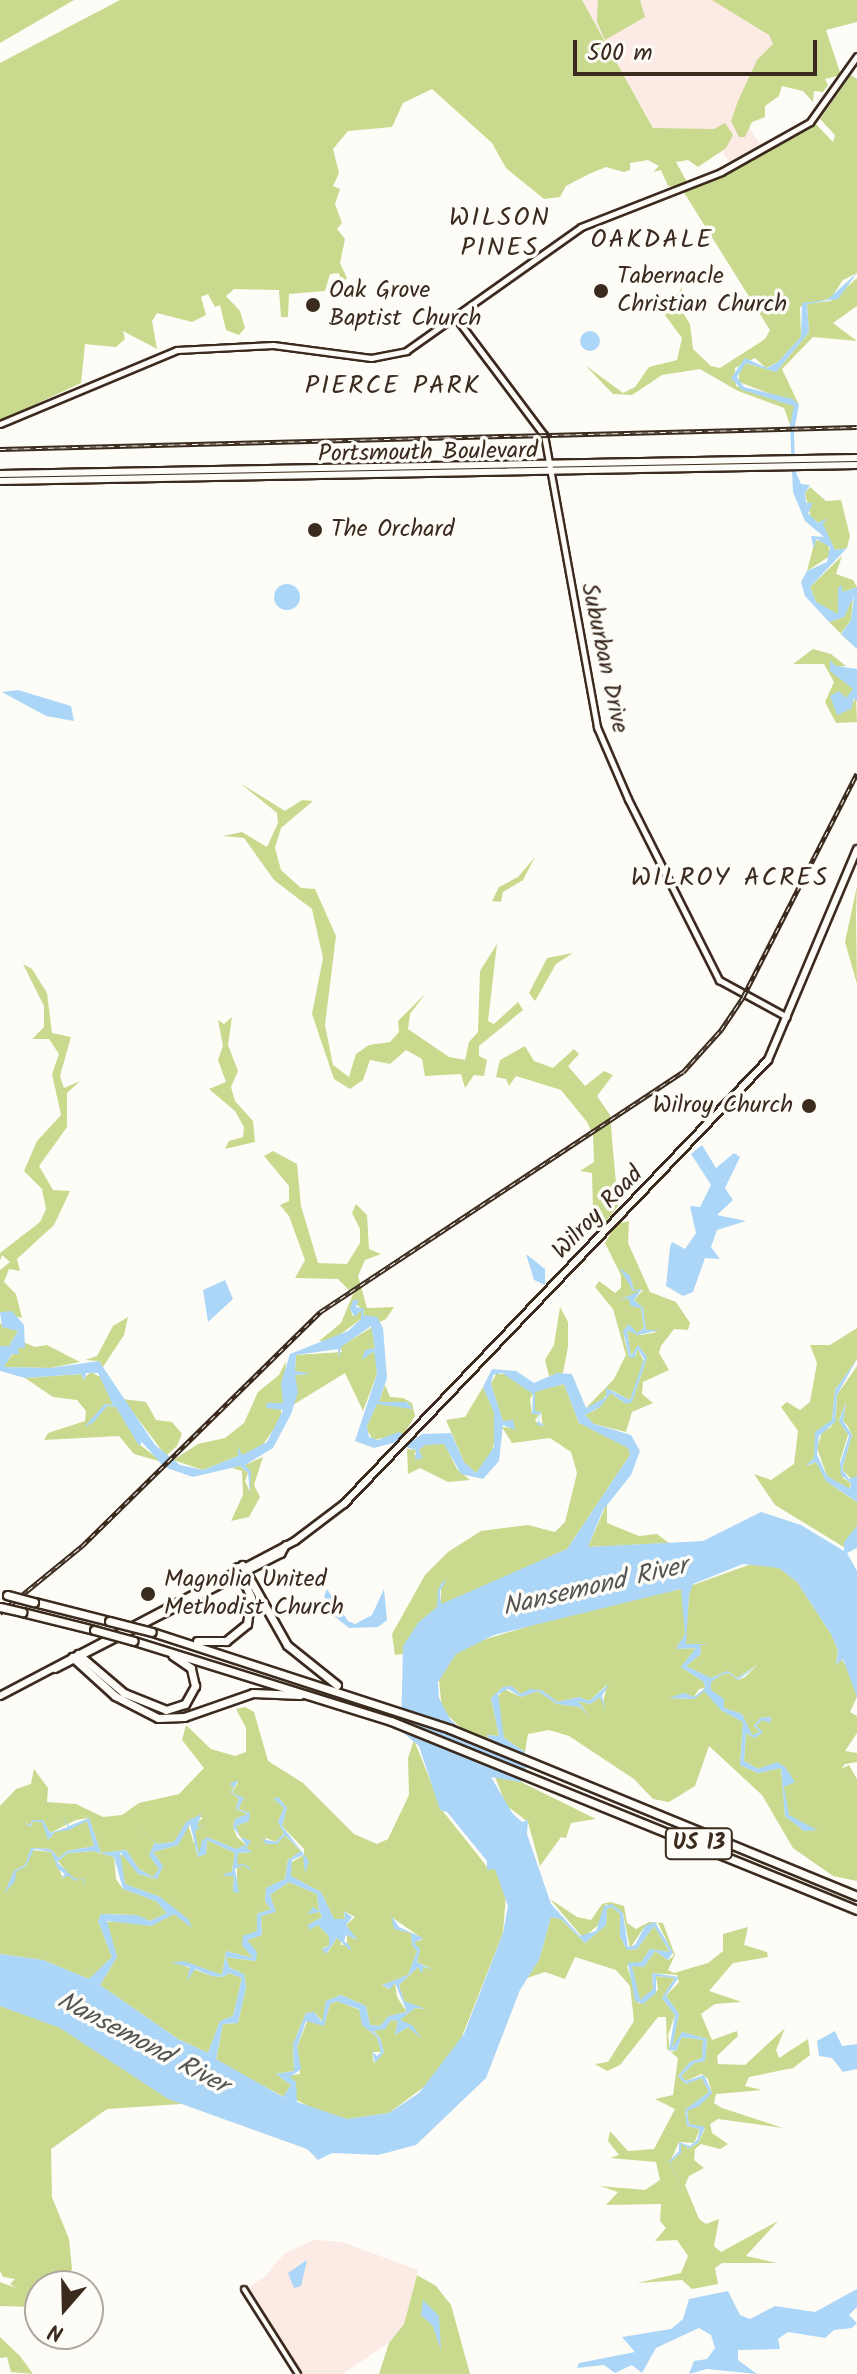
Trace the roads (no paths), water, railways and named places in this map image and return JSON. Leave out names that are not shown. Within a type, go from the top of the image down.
[{"type":"highway","points":[[152,1632],[208,1643],[236,1636],[252,1607],[241,1569]]},
{"type":"highway","points":[[241,1569],[280,1637],[302,1662],[330,1682],[387,1706]]},
{"type":"highway","name":"US 13","points":[[4,1594],[152,1632],[387,1706],[545,1766],[857,1896]]},
{"type":"highway","name":"US 13","points":[[0,1607],[134,1641],[391,1721],[541,1778],[857,1910]]},
{"type":"highway","points":[[78,1658],[141,1702],[166,1710],[185,1704],[195,1686],[191,1668],[134,1641]]},
{"type":"highway","points":[[78,1658],[121,1700],[158,1718],[184,1717],[229,1698],[273,1692],[391,1721]]},
{"type":"main road","points":[[0,424],[177,350],[273,345],[378,358],[414,347],[581,227],[721,172],[799,129],[825,107],[857,56]]},
{"type":"main road","name":"Suburban Drive","points":[[456,318],[539,423],[550,466],[600,737],[715,974],[732,991],[788,1018]]},
{"type":"main road","name":"Portsmouth Boulevard","points":[[799,463],[857,458]]},
{"type":"main road","name":"Portsmouth Boulevard","points":[[0,474],[788,463],[857,465]]},
{"type":"main road","name":"Portsmouth Boulevard","points":[[0,481],[550,466]]},
{"type":"main road","name":"Wilroy Road","points":[[0,1696],[78,1658],[241,1569],[281,1554],[287,1545],[333,1514],[760,1070],[788,1018],[857,849]]},
{"type":"street","points":[[244,2289],[298,2374]]},
{"type":"water","points":[[857,273],[838,299],[807,304],[809,332],[776,372],[746,363],[737,377],[744,387],[793,399],[799,405],[794,431],[795,470],[801,484],[810,485],[805,493],[806,503],[813,503],[808,513],[818,523],[827,518],[823,524],[835,550],[847,548],[810,587],[816,602],[838,614],[838,588],[841,585],[843,592],[857,587],[857,649],[841,634],[851,620],[854,597],[844,617],[829,622],[805,596],[801,582],[807,571],[827,562],[830,547],[816,539],[814,549],[811,536],[824,537],[805,521],[793,492],[790,425],[794,406],[742,390],[731,378],[745,358],[767,368],[778,362],[801,337],[802,303],[827,300]]},
{"type":"water","points":[[590,331],[597,334],[600,341],[597,348],[590,351],[583,348],[580,341],[583,334]]},
{"type":"water","points":[[287,584],[296,588],[300,597],[296,606],[287,610],[278,606],[274,597],[278,588]]},
{"type":"water","points":[[830,660],[836,666],[857,669],[857,702],[854,698],[851,709],[837,715],[830,696],[839,691],[846,698],[853,689],[830,671]]},
{"type":"water","points":[[18,690],[71,706],[74,721],[46,716],[2,692]]},
{"type":"water","points":[[702,1145],[716,1168],[734,1153],[740,1157],[725,1188],[733,1200],[717,1215],[746,1221],[717,1230],[711,1247],[720,1259],[705,1258],[693,1292],[683,1296],[666,1286],[670,1247],[672,1242],[685,1249],[696,1233],[690,1206],[700,1207],[711,1185],[691,1154]]},
{"type":"water","points":[[526,1254],[545,1269],[545,1285],[534,1280]]},
{"type":"water","name":"Nansemond River","points":[[619,1267],[630,1276],[634,1290],[642,1289],[634,1300],[643,1308],[646,1330],[660,1330],[638,1335],[627,1330],[631,1356],[638,1345],[647,1357],[632,1402],[626,1404],[611,1393],[600,1407],[585,1415],[594,1424],[631,1435],[640,1451],[631,1475],[603,1510],[588,1547],[703,1541],[761,1512],[801,1525],[844,1551],[844,1542],[857,1526],[857,1548],[847,1553],[857,1571],[857,1697],[843,1659],[836,1665],[838,1650],[831,1634],[797,1582],[779,1568],[743,1564],[693,1584],[689,1595],[686,1644],[709,1644],[700,1645],[701,1654],[686,1666],[711,1678],[728,1671],[737,1678],[758,1665],[738,1680],[729,1673],[721,1675],[711,1682],[711,1690],[724,1699],[724,1708],[742,1714],[752,1735],[760,1732],[754,1726],[760,1718],[771,1717],[770,1723],[762,1720],[756,1726],[763,1732],[755,1738],[746,1733],[744,1761],[758,1769],[777,1762],[785,1767],[795,1782],[784,1787],[789,1815],[817,1830],[804,1831],[785,1816],[781,1768],[758,1773],[740,1765],[743,1722],[721,1710],[704,1691],[695,1699],[669,1698],[684,1693],[694,1697],[705,1688],[704,1682],[681,1667],[696,1648],[676,1649],[685,1634],[681,1589],[494,1635],[456,1654],[438,1682],[439,1698],[450,1719],[467,1735],[496,1744],[486,1735],[499,1736],[491,1698],[503,1687],[512,1686],[520,1694],[530,1689],[541,1690],[558,1702],[579,1697],[589,1701],[609,1684],[602,1696],[606,1712],[600,1697],[590,1704],[578,1701],[590,1718],[580,1707],[557,1704],[538,1691],[521,1697],[508,1689],[498,1694],[504,1738],[525,1752],[527,1766],[521,1782],[491,1777],[513,1814],[522,1822],[528,1820],[527,1834],[551,1904],[580,1936],[596,1931],[604,1906],[612,1904],[623,1913],[628,1947],[635,1945],[645,1926],[655,1922],[673,1952],[668,1960],[655,1951],[644,1967],[632,1966],[640,2000],[653,1989],[652,1973],[679,1977],[666,1996],[679,2014],[672,2048],[682,2032],[707,2039],[705,2061],[694,2063],[681,2076],[686,2081],[704,2075],[712,2093],[699,2106],[687,2111],[689,2124],[705,2127],[698,2143],[689,2148],[681,2144],[681,2153],[670,2162],[684,2195],[669,2161],[679,2151],[679,2142],[690,2146],[697,2140],[700,2129],[687,2126],[685,2110],[709,2092],[702,2078],[686,2084],[678,2076],[690,2062],[702,2058],[703,2040],[682,2037],[676,2051],[669,2050],[675,2015],[662,1998],[675,1978],[656,1976],[656,1993],[643,2004],[635,2001],[628,1963],[641,1962],[650,1949],[670,1952],[654,1926],[637,1949],[627,1950],[620,1936],[620,1914],[612,1907],[607,1909],[606,1925],[585,1943],[561,1919],[551,1917],[539,1960],[520,1990],[486,2078],[416,2145],[378,2155],[332,2153],[318,2160],[307,2149],[168,2099],[60,2028],[0,2006],[0,1954],[43,1960],[89,1979],[112,1957],[98,1921],[101,1914],[137,1915],[150,1921],[167,1913],[156,1901],[123,1889],[114,1857],[93,1851],[68,1853],[57,1862],[75,1879],[80,1878],[75,1881],[69,1876],[61,1878],[65,1874],[58,1869],[51,1852],[34,1849],[26,1866],[16,1872],[15,1881],[4,1894],[14,1871],[25,1865],[31,1848],[50,1849],[59,1858],[67,1851],[94,1846],[87,1821],[69,1830],[55,1832],[48,1840],[42,1822],[33,1821],[31,1827],[24,1823],[31,1825],[32,1820],[43,1820],[50,1833],[68,1827],[62,1815],[69,1826],[89,1818],[101,1853],[126,1850],[139,1869],[153,1877],[159,1869],[149,1855],[155,1842],[174,1842],[186,1822],[201,1814],[197,1828],[206,1824],[195,1831],[199,1854],[202,1841],[207,1837],[236,1849],[246,1845],[240,1837],[251,1841],[246,1848],[252,1852],[238,1853],[237,1865],[243,1864],[251,1871],[243,1865],[235,1869],[239,1893],[233,1892],[234,1876],[223,1874],[232,1872],[235,1853],[207,1840],[206,1854],[198,1857],[190,1824],[178,1845],[153,1852],[163,1866],[157,1879],[138,1874],[120,1852],[125,1884],[160,1897],[188,1919],[192,1928],[174,1914],[151,1926],[107,1921],[117,1957],[100,1985],[178,2039],[208,2053],[220,2021],[233,2016],[242,1978],[229,1973],[223,1977],[212,1976],[195,1969],[187,1981],[190,1967],[171,1963],[184,1961],[222,1975],[225,1957],[230,1968],[244,1974],[246,1987],[238,2023],[223,2024],[216,2059],[283,2097],[291,2085],[276,2074],[294,2071],[293,2044],[306,2013],[314,2012],[322,2022],[326,2001],[341,1995],[366,2006],[370,2025],[380,2026],[389,2016],[407,2012],[395,1983],[390,1989],[382,1985],[408,1975],[417,1951],[412,1945],[411,1933],[394,1929],[391,1915],[399,1927],[423,1938],[414,1943],[420,1949],[417,1962],[433,1970],[423,1967],[422,1974],[418,1967],[399,1985],[404,2001],[426,2009],[415,2008],[400,2020],[412,2025],[422,2039],[408,2027],[395,2035],[398,2021],[391,2020],[385,2029],[373,2031],[380,2038],[384,2052],[375,2063],[372,2051],[377,2056],[381,2052],[377,2037],[362,2025],[359,2009],[336,2001],[330,2004],[324,2026],[306,2021],[297,2047],[301,2069],[290,2077],[296,2082],[297,2102],[347,2119],[389,2113],[419,2093],[464,2034],[503,1933],[508,1906],[495,1869],[487,1870],[487,1861],[447,1812],[440,1810],[419,1746],[401,1731],[403,1646],[418,1623],[437,1607],[438,1590],[447,1579],[440,1591],[441,1604],[567,1549],[630,1455],[628,1448],[579,1423],[564,1384],[535,1392],[535,1411],[541,1412],[538,1421],[545,1426],[537,1425],[539,1414],[532,1414],[533,1394],[502,1373],[493,1375],[491,1384],[503,1421],[513,1420],[515,1430],[503,1425],[499,1461],[483,1479],[461,1474],[444,1444],[425,1445],[419,1450],[423,1458],[415,1460],[416,1450],[393,1443],[374,1448],[355,1441],[377,1374],[374,1351],[362,1360],[365,1350],[375,1348],[371,1326],[341,1347],[339,1358],[338,1349],[296,1355],[295,1371],[311,1374],[295,1375],[298,1392],[291,1414],[273,1448],[245,1465],[251,1472],[250,1494],[248,1473],[240,1466],[193,1477],[164,1467],[142,1442],[139,1446],[116,1407],[107,1406],[94,1422],[84,1427],[105,1404],[113,1405],[98,1373],[86,1373],[85,1381],[81,1374],[25,1378],[0,1371],[0,1346],[9,1346],[18,1331],[2,1327],[0,1312],[12,1311],[24,1325],[25,1348],[18,1348],[19,1354],[12,1354],[4,1367],[50,1368],[99,1361],[155,1445],[180,1465],[203,1470],[238,1456],[238,1447],[242,1455],[267,1442],[283,1410],[266,1408],[267,1403],[283,1403],[281,1383],[290,1354],[348,1331],[361,1319],[361,1310],[355,1317],[350,1309],[353,1300],[359,1300],[356,1307],[364,1309],[363,1315],[377,1317],[383,1328],[387,1378],[379,1402],[407,1402],[413,1409],[377,1404],[367,1426],[369,1437],[378,1440],[399,1432],[414,1440],[422,1434],[451,1433],[464,1462],[476,1473],[494,1447],[494,1412],[483,1387],[492,1369],[516,1371],[534,1383],[557,1373],[572,1374],[586,1408],[606,1397],[606,1388],[630,1400],[644,1359],[638,1349],[634,1358],[629,1357],[623,1331],[629,1324],[637,1333],[644,1328],[641,1308],[631,1306],[628,1298],[619,1300],[640,1291],[633,1291]]},
{"type":"water","points":[[225,1280],[233,1299],[208,1322],[203,1290]]},
{"type":"water","points":[[857,1359],[837,1395],[835,1422],[819,1436],[817,1455],[827,1476],[850,1489],[851,1483],[841,1475],[840,1464],[849,1436],[839,1421],[846,1402],[843,1421],[852,1435],[842,1469],[849,1479],[857,1476],[857,1502],[826,1481],[816,1462],[805,1466],[814,1458],[815,1432],[832,1420],[835,1390]]},
{"type":"water","points":[[327,1589],[348,1621],[355,1624],[372,1615],[384,1589],[387,1620],[378,1627],[349,1628],[334,1616],[324,1596]]},
{"type":"water","points":[[238,1780],[232,1793],[244,1798],[238,1809],[250,1813],[249,1821],[236,1826],[240,1836],[233,1827],[235,1819],[248,1814],[236,1809],[239,1798],[231,1793],[234,1787],[229,1784]]},
{"type":"water","points":[[278,1797],[287,1808],[282,1826],[309,1861],[305,1873],[303,1855],[292,1860],[291,1876],[321,1892],[334,1919],[345,1919],[344,1911],[352,1917],[356,1912],[346,1925],[358,1940],[346,1935],[344,1941],[351,1951],[337,1938],[326,1954],[322,1949],[329,1946],[329,1936],[318,1925],[309,1930],[308,1925],[322,1917],[320,1912],[308,1914],[313,1907],[319,1911],[317,1894],[289,1882],[270,1895],[276,1912],[261,1916],[262,1935],[247,1940],[257,1952],[256,1961],[225,1957],[226,1951],[253,1958],[242,1945],[243,1936],[257,1931],[257,1914],[271,1909],[265,1901],[266,1888],[285,1879],[288,1860],[301,1851],[285,1835],[277,1844],[266,1844],[262,1839],[276,1842],[284,1833],[278,1822],[284,1808],[274,1799]]},
{"type":"water","points":[[835,2031],[842,2046],[857,2044],[857,2069],[843,2072],[832,2058],[819,2056],[817,2041]]},
{"type":"water","points":[[307,2260],[301,2286],[294,2288],[288,2273]]},
{"type":"water","points":[[857,2289],[857,2307],[849,2315],[857,2323],[852,2328],[834,2330],[825,2338],[788,2332],[778,2339],[780,2349],[738,2350],[738,2360],[757,2374],[707,2369],[689,2374],[694,2361],[707,2359],[715,2348],[711,2335],[699,2328],[656,2348],[642,2373],[632,2365],[615,2373],[604,2365],[577,2368],[579,2363],[635,2352],[622,2337],[671,2329],[683,2319],[689,2299],[728,2291],[740,2315],[750,2319],[775,2306],[815,2312]]},
{"type":"water","points":[[423,2300],[439,2316],[441,2351],[433,2326],[421,2315]]},
{"type":"railway","points":[[0,449],[857,427]]},
{"type":"railway","points":[[0,1613],[82,1546],[320,1312],[683,1072],[721,1030],[743,997],[857,773]]},
{"type":"place","name":"Tabernacle Christian Church","points":[[601,291]]},
{"type":"place","name":"Oak Grove Baptist Church","points":[[313,305]]},
{"type":"place","name":"The Orchard","points":[[315,530]]},
{"type":"place","name":"Wilroy Church","points":[[809,1106]]},
{"type":"place","name":"Magnolia United Methodist Church","points":[[148,1594]]},
{"type":"district","name":"WILSON PINES","points":[[500,234]]},
{"type":"district","name":"OAKDALE","points":[[652,241]]},
{"type":"district","name":"PIERCE PARK","points":[[393,387]]},
{"type":"district","name":"WILROY ACRES","points":[[730,879]]}]
